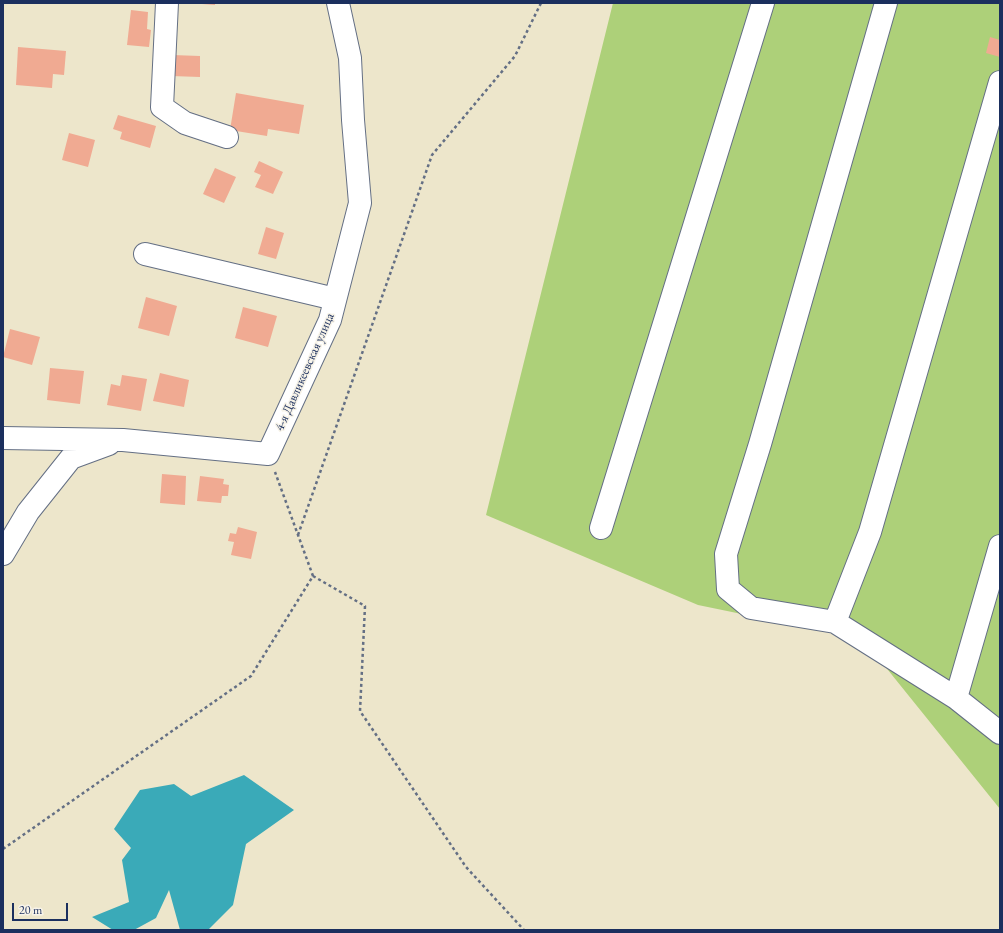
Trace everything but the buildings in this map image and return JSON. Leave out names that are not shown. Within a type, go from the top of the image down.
[{"type":"street","points":[[167,3],[162,107],[185,123],[227,137]]},
{"type":"street","name":"4-я Давликеевская улица","points":[[268,454],[330,320],[360,203],[352,120],[350,58],[338,3]]},
{"type":"street","points":[[601,528],[763,3]]},
{"type":"street","points":[[886,3],[762,437],[726,554],[728,589],[751,608],[835,622],[956,698],[1000,733]]},
{"type":"street","points":[[835,622],[870,532],[1000,82]]},
{"type":"street","points":[[145,254],[335,299]]},
{"type":"street","points":[[3,438],[122,440],[268,454]]},
{"type":"street","points":[[3,554],[28,512],[71,458],[122,440]]},
{"type":"street","points":[[956,698],[1000,546]]},
{"type":"path","points":[[298,535],[432,154],[515,56],[541,3]]},
{"type":"path","points":[[268,454],[313,576],[365,606],[360,711],[466,867],[524,930]]},
{"type":"path","points":[[3,850],[251,676],[313,576]]},
{"type":"green space","points":[[613,3],[1000,3],[1000,809],[863,639],[698,605],[486,515]]},
{"type":"water","points":[[244,775],[294,810],[246,844],[233,905],[208,930],[180,930],[169,890],[156,918],[134,930],[113,930],[92,917],[129,902],[122,860],[131,848],[114,829],[140,790],[174,784],[191,796]]}]
